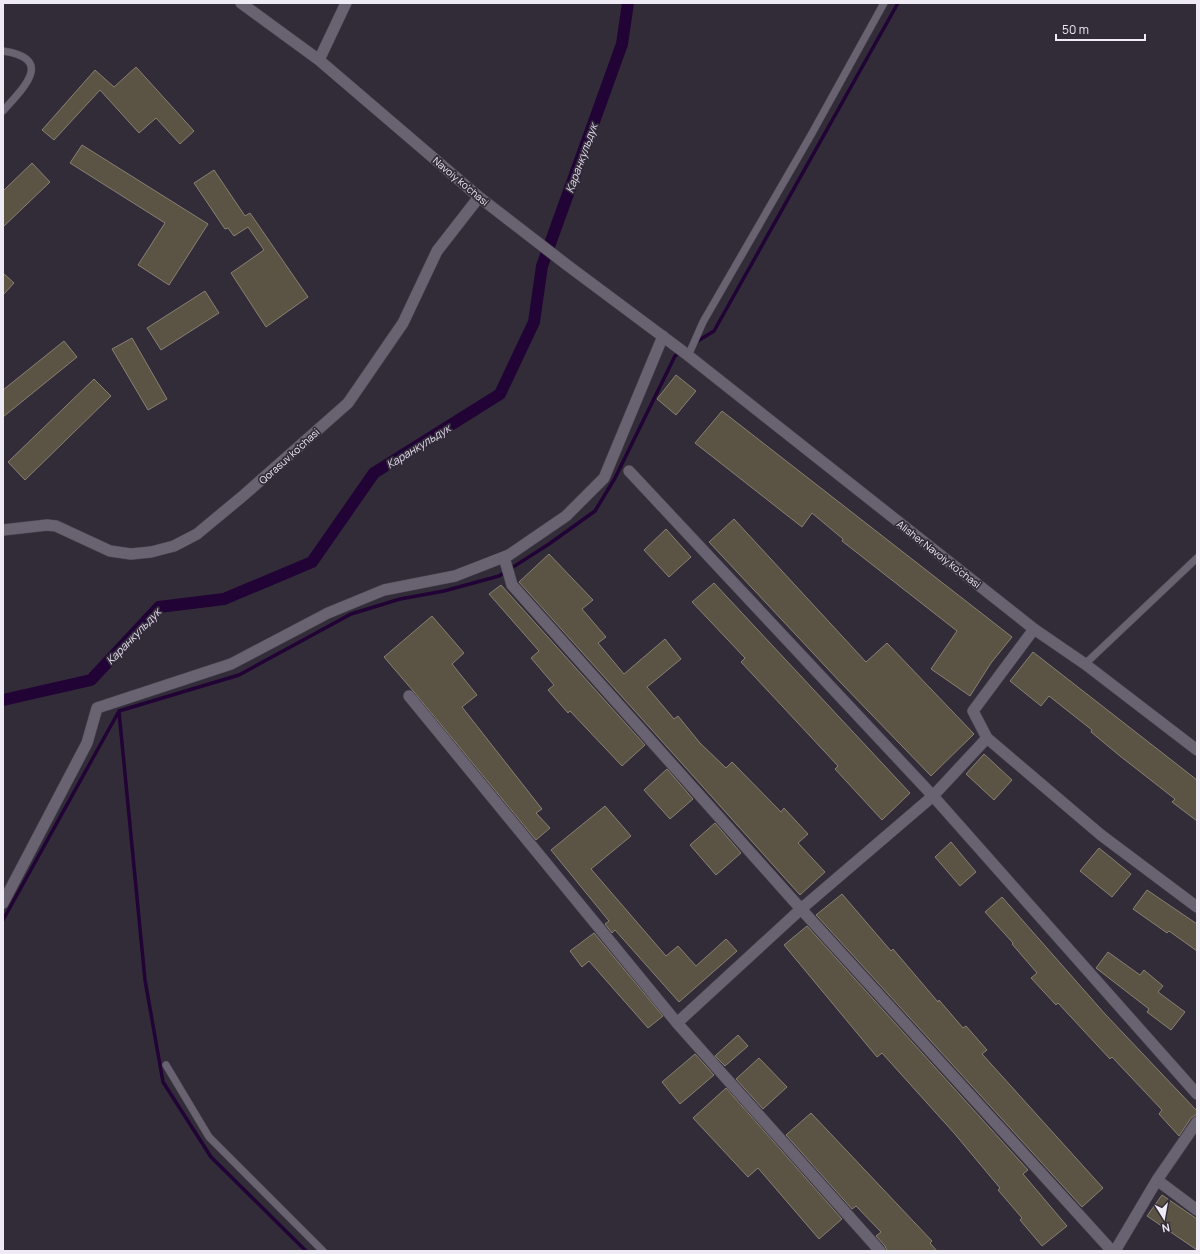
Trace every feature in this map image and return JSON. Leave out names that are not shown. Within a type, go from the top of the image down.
[{"type":"street","name":"Navoiy ko'chasi","points":[[242,3],[319,60],[479,197],[567,265],[687,354]]},
{"type":"street","points":[[319,60],[346,3]]},
{"type":"street","name":"Qorasuv ko'chasi","points":[[3,530],[47,525],[56,526],[110,551],[131,554],[151,552],[174,546],[197,534],[244,495],[348,403],[403,322],[437,251],[479,197]]},
{"type":"street","points":[[3,903],[87,742],[97,708],[231,664],[328,613],[384,590],[455,576],[504,557],[566,516],[604,478],[663,336]]},
{"type":"street","name":"Alisher Navoiy ko'chasi","points":[[687,354],[1034,629],[1085,664],[1197,750]]},
{"type":"street","points":[[630,471],[933,796],[1197,1094]]},
{"type":"street","points":[[504,557],[512,585],[801,909],[1112,1251]]},
{"type":"street","points":[[1034,629],[973,712],[987,738],[1101,835],[1197,907]]},
{"type":"street","points":[[409,696],[677,1023],[880,1251]]},
{"type":"street","points":[[677,1023],[801,909],[933,796],[987,738]]},
{"type":"street","points":[[1115,1251],[1157,1180],[1197,1122]]},
{"type":"street","points":[[1157,1180],[1197,1210]]},
{"type":"lane","points":[[687,354],[702,322],[783,183],[884,3]]},
{"type":"lane","points":[[3,51],[19,54],[28,60],[32,69],[30,80],[3,111]]},
{"type":"lane","points":[[1085,664],[1197,558]]},
{"type":"lane","points":[[166,1065],[210,1137],[323,1251]]},
{"type":"building","points":[[136,67],[194,131],[180,144],[156,118],[139,133],[100,90],[54,140],[42,130],[95,70],[114,87]]},
{"type":"building","points":[[82,145],[208,224],[169,285],[138,265],[165,223],[70,163]]},
{"type":"building","points":[[32,163],[50,182],[3,227],[3,191]]},
{"type":"building","points":[[214,170],[245,216],[250,213],[308,297],[266,327],[231,273],[264,250],[248,227],[234,236],[228,228],[225,229],[194,183]]},
{"type":"building","points":[[3,273],[14,283],[3,295]]},
{"type":"building","points":[[205,291],[219,313],[161,350],[147,328]]},
{"type":"building","points":[[132,338],[167,399],[148,410],[112,349]]},
{"type":"building","points":[[64,341],[77,357],[3,417],[3,390]]},
{"type":"building","points":[[676,375],[696,391],[676,415],[657,399]]},
{"type":"building","points":[[94,379],[111,396],[25,480],[8,462]]},
{"type":"building","points":[[722,411],[1012,637],[991,663],[970,696],[931,669],[957,631],[842,541],[843,539],[812,513],[802,527],[695,443]]},
{"type":"building","points":[[734,519],[866,662],[887,643],[974,734],[931,776],[841,683],[709,542]]},
{"type":"building","points":[[666,529],[691,557],[669,577],[644,550]]},
{"type":"building","points":[[549,554],[593,600],[582,609],[606,637],[598,643],[624,674],[665,639],[681,659],[647,687],[674,719],[678,716],[700,743],[726,768],[732,762],[781,812],[784,808],[808,834],[798,843],[825,872],[800,895],[519,582]]},
{"type":"building","points":[[714,583],[910,793],[882,820],[835,769],[838,766],[741,662],[745,658],[692,602]]},
{"type":"building","points":[[501,585],[645,745],[622,766],[570,711],[568,713],[548,690],[554,685],[531,658],[539,651],[489,594]]},
{"type":"building","points":[[432,616],[464,653],[452,664],[477,695],[462,707],[542,809],[536,813],[550,828],[536,840],[384,657]]},
{"type":"building","points":[[1033,652],[1197,780],[1197,821],[1172,802],[1175,799],[1120,756],[1091,732],[1092,730],[1049,696],[1041,706],[1010,681]]},
{"type":"building","points":[[984,754],[1012,780],[994,800],[966,774]]},
{"type":"building","points":[[667,769],[693,799],[670,819],[644,790]]},
{"type":"building","points":[[605,806],[631,836],[591,869],[666,956],[678,946],[696,966],[726,939],[737,951],[679,1002],[615,930],[612,933],[605,924],[609,921],[551,850]]},
{"type":"building","points":[[715,823],[741,853],[716,875],[690,845]]},
{"type":"building","points":[[951,842],[976,872],[960,886],[935,857]]},
{"type":"building","points":[[1099,848],[1131,874],[1112,897],[1080,871]]},
{"type":"building","points":[[1147,890],[1197,924],[1197,951],[1169,931],[1167,933],[1133,909]]},
{"type":"building","points":[[842,894],[891,951],[893,949],[938,1002],[939,1000],[963,1028],[966,1026],[987,1050],[982,1054],[1103,1188],[1082,1207],[816,915]]},
{"type":"building","points":[[1002,897],[1105,1014],[1197,1111],[1197,1114],[1191,1118],[1179,1136],[1159,1114],[1162,1110],[1112,1057],[1110,1059],[1058,1003],[1056,1005],[1031,978],[1037,973],[985,912]]},
{"type":"building","points":[[807,926],[1028,1170],[1023,1174],[1067,1226],[1042,1246],[1020,1220],[1022,1218],[998,1190],[1000,1188],[954,1133],[882,1053],[877,1057],[784,945]]},
{"type":"building","points":[[594,933],[663,1016],[648,1028],[589,961],[582,967],[570,951]]},
{"type":"building","points":[[1108,952],[1140,975],[1144,970],[1163,986],[1158,992],[1185,1012],[1171,1030],[1147,1012],[1149,1009],[1096,968]]},
{"type":"building","points":[[738,1035],[748,1046],[725,1066],[715,1056]]},
{"type":"building","points":[[695,1054],[714,1075],[680,1104],[662,1082]]},
{"type":"building","points":[[759,1058],[787,1087],[763,1109],[736,1079]]},
{"type":"building","points":[[726,1088],[842,1219],[819,1239],[758,1168],[748,1177],[693,1118]]},
{"type":"building","points":[[811,1113],[932,1241],[930,1243],[937,1251],[887,1251],[885,1246],[876,1236],[881,1232],[856,1206],[852,1209],[786,1135]]},
{"type":"building","points":[[1162,1195],[1197,1219],[1197,1250],[1147,1216]]},
{"type":"waterway","name":"Каранкульдук","points":[[3,700],[91,680],[159,607],[224,599],[312,562],[374,473],[500,394],[534,322],[542,266],[622,44],[628,3]]},
{"type":"waterway","points":[[696,342],[714,331],[898,3]]},
{"type":"waterway","points":[[3,920],[119,711],[239,675],[351,614],[400,599],[444,591],[499,576],[549,544],[595,511],[615,478],[675,356],[681,352]]},
{"type":"waterway","points":[[119,712],[145,980],[163,1082],[211,1157],[306,1251]]}]
